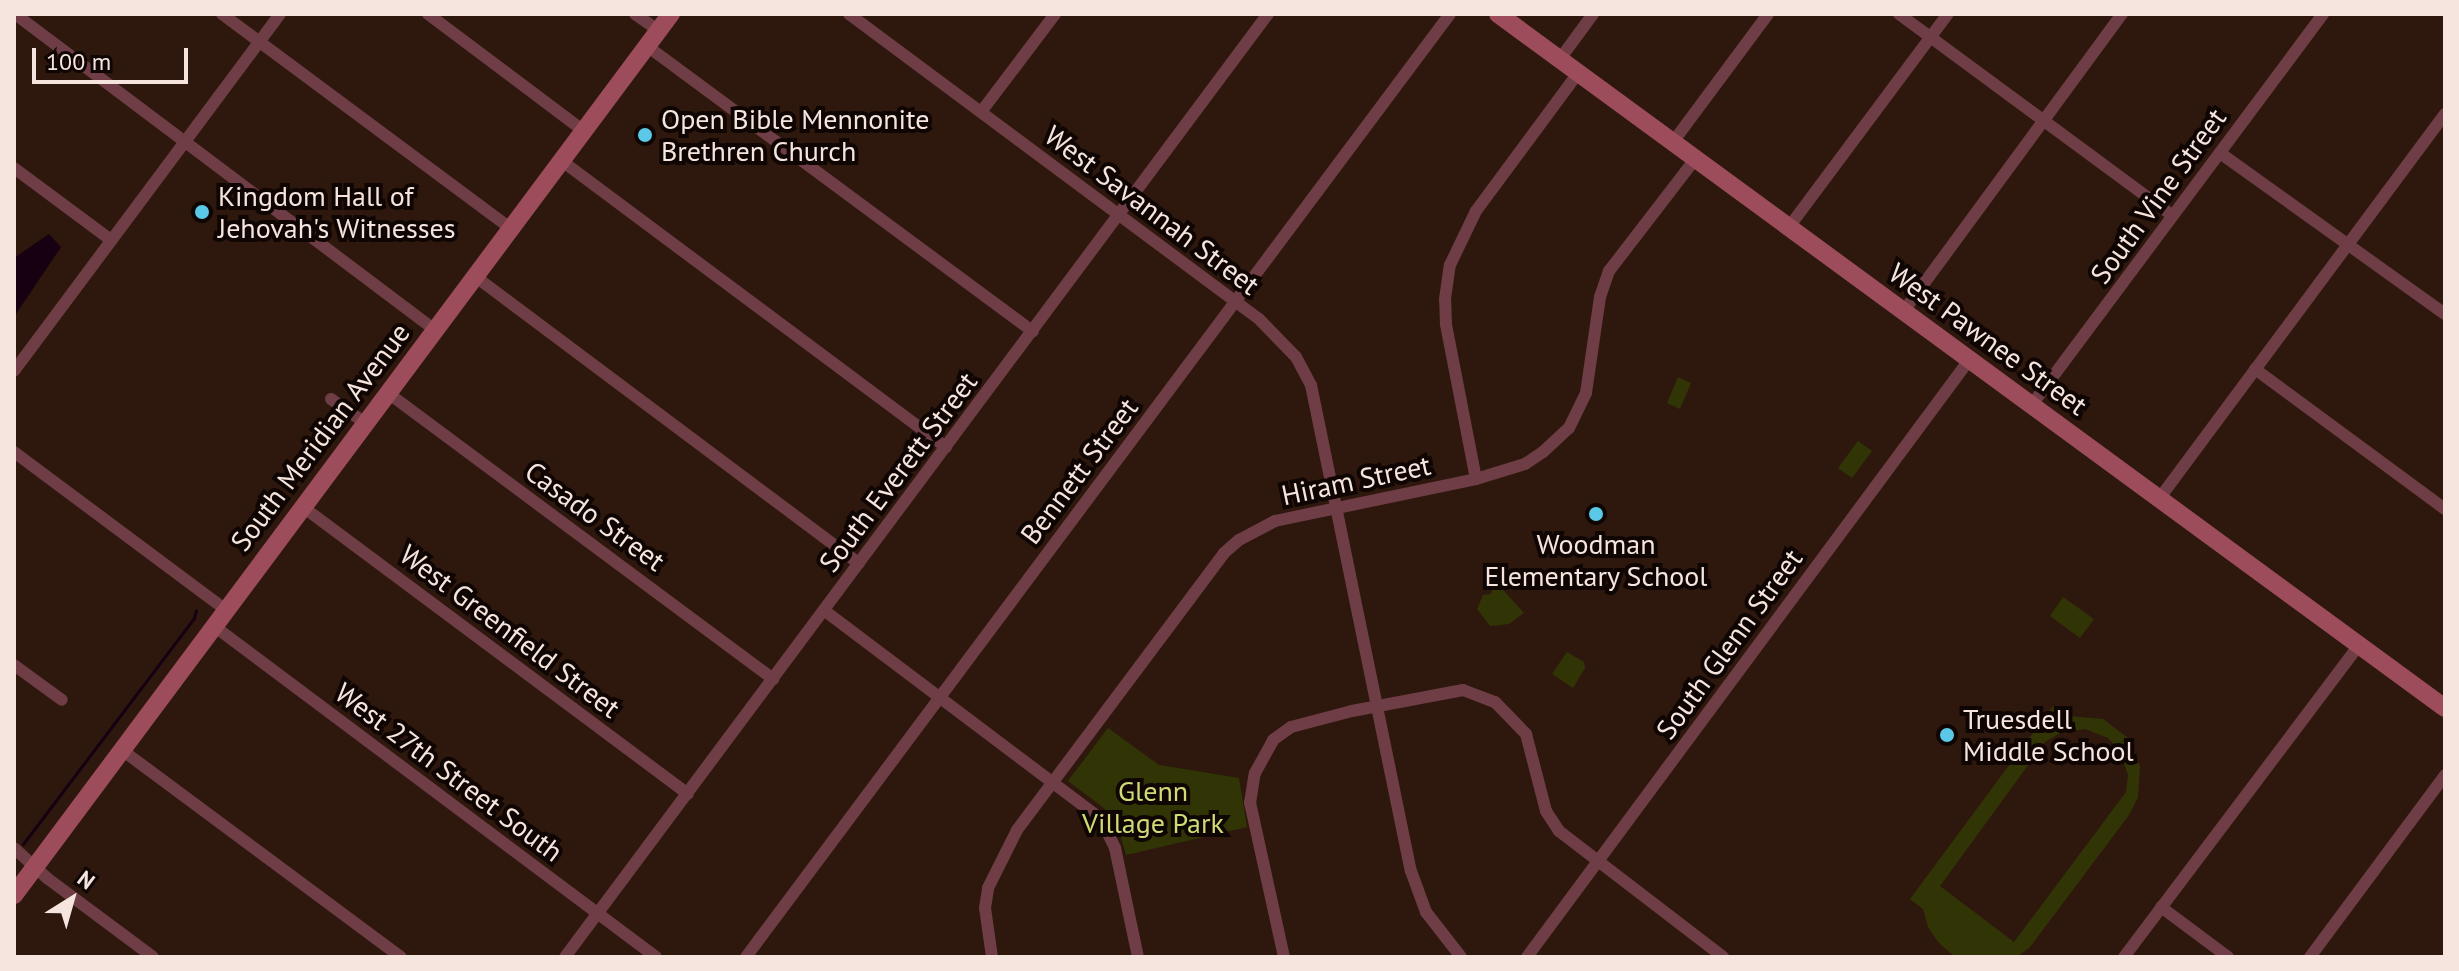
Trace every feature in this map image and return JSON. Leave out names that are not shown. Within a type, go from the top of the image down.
[{"type":"main road","name":"South Meridian Avenue","points":[[14,895],[671,14]]},
{"type":"main road","name":"West Pawnee Street","points":[[1498,14],[2445,708]]},
{"type":"street","points":[[15,14],[435,330]]},
{"type":"street","points":[[222,14],[511,229]]},
{"type":"street","points":[[14,371],[280,14]]},
{"type":"street","points":[[428,14],[584,131]]},
{"type":"street","points":[[635,14],[653,38],[1033,332]]},
{"type":"street","name":"West Savannah Street","points":[[849,14],[1275,332],[1293,351],[1306,375],[1419,898],[1439,932],[1461,957]]},
{"type":"street","points":[[981,112],[1055,14]]},
{"type":"street","name":"South Everett Street","points":[[565,957],[1268,14]]},
{"type":"street","name":"Bennett Street","points":[[746,957],[1450,14]]},
{"type":"street","points":[[1560,59],[1593,14]]},
{"type":"street","points":[[1673,142],[1768,14]]},
{"type":"street","points":[[1899,14],[2173,216]]},
{"type":"street","points":[[1789,227],[1948,14]]},
{"type":"street","points":[[1903,312],[2122,14]]},
{"type":"street","name":"South Vine Street","points":[[2031,406],[2323,14]]},
{"type":"street","points":[[1476,479],[1446,324],[1445,299],[1450,265],[1468,222],[1579,72]]},
{"type":"street","points":[[2159,499],[2443,120]]},
{"type":"street","points":[[2220,153],[2445,314]]},
{"type":"street","name":"Hiram Street","points":[[992,957],[985,908],[991,877],[1017,830],[1231,545],[1275,521],[1476,479],[1525,464],[1569,428],[1586,393],[1603,283],[1696,158]]},
{"type":"street","points":[[562,161],[946,447]]},
{"type":"street","points":[[14,168],[111,240]]},
{"type":"street","points":[[476,277],[859,563]]},
{"type":"street","name":"South Glenn Street","points":[[1527,957],[1969,360]]},
{"type":"street","points":[[2255,369],[2445,509]]},
{"type":"street","name":"Casado Street","points":[[388,393],[773,679]]},
{"type":"street","points":[[331,399],[365,423]]},
{"type":"street","points":[[14,452],[226,610]]},
{"type":"street","name":"West Greenfield Street","points":[[303,507],[688,794]]},
{"type":"street","points":[[825,611],[1087,806],[1108,833],[1115,848],[1138,957]]},
{"type":"street","name":"West 27th Street South","points":[[214,626],[656,957]]},
{"type":"street","points":[[2124,957],[2359,645]]},
{"type":"street","points":[[14,665],[62,700]]},
{"type":"street","points":[[1284,957],[1250,803],[1255,773],[1282,732],[1449,690],[1474,692],[1495,702],[1526,734],[1552,822],[1597,862],[1723,957]]},
{"type":"street","points":[[122,750],[401,957]]},
{"type":"street","points":[[2310,957],[2445,775]]},
{"type":"street","points":[[14,848],[153,957]]},
{"type":"street","points":[[2161,907],[2228,957]]},
{"type":"green space","points":[[1678,377],[1691,383],[1680,409],[1667,403]]},
{"type":"green space","points":[[1858,441],[1872,451],[1852,478],[1838,468]]},
{"type":"green space","points":[[1495,581],[1524,613],[1509,624],[1490,626],[1477,609],[1483,595],[1491,594]]},
{"type":"green space","points":[[2063,597],[2094,619],[2080,638],[2050,616]]},
{"type":"green space","points":[[1567,652],[1584,662],[1585,668],[1573,688],[1552,674]]},
{"type":"green space","points":[[2053,706],[2067,716],[2103,719],[2128,738],[2140,766],[2138,797],[2129,815],[2030,947],[2017,957],[1955,957],[1938,942],[1928,927],[1923,909],[1910,899]],"holes":[[[2085,729],[2108,738],[2120,751],[2128,775],[2126,792],[2014,942],[1940,886],[2045,742],[2060,733]]]},
{"type":"green space","name":"Glenn Village Park","points":[[1108,728],[1159,765],[1239,778],[1247,827],[1126,855],[1118,827],[1104,808],[1068,781]]},
{"type":"shaded area","points":[[49,234],[61,247],[14,317],[14,258]]},
{"type":"waterway","points":[[23,844],[194,618],[196,610]]},
{"type":"place","name":"Open Bible Mennonite Brethren Church","points":[[645,135]]},
{"type":"place","name":"Kingdom Hall of Jehovah's Witnesses","points":[[202,212]]},
{"type":"place","name":"Woodman Elementary School","points":[[1596,514]]},
{"type":"place","name":"Truesdell Middle School","points":[[1947,735]]}]
